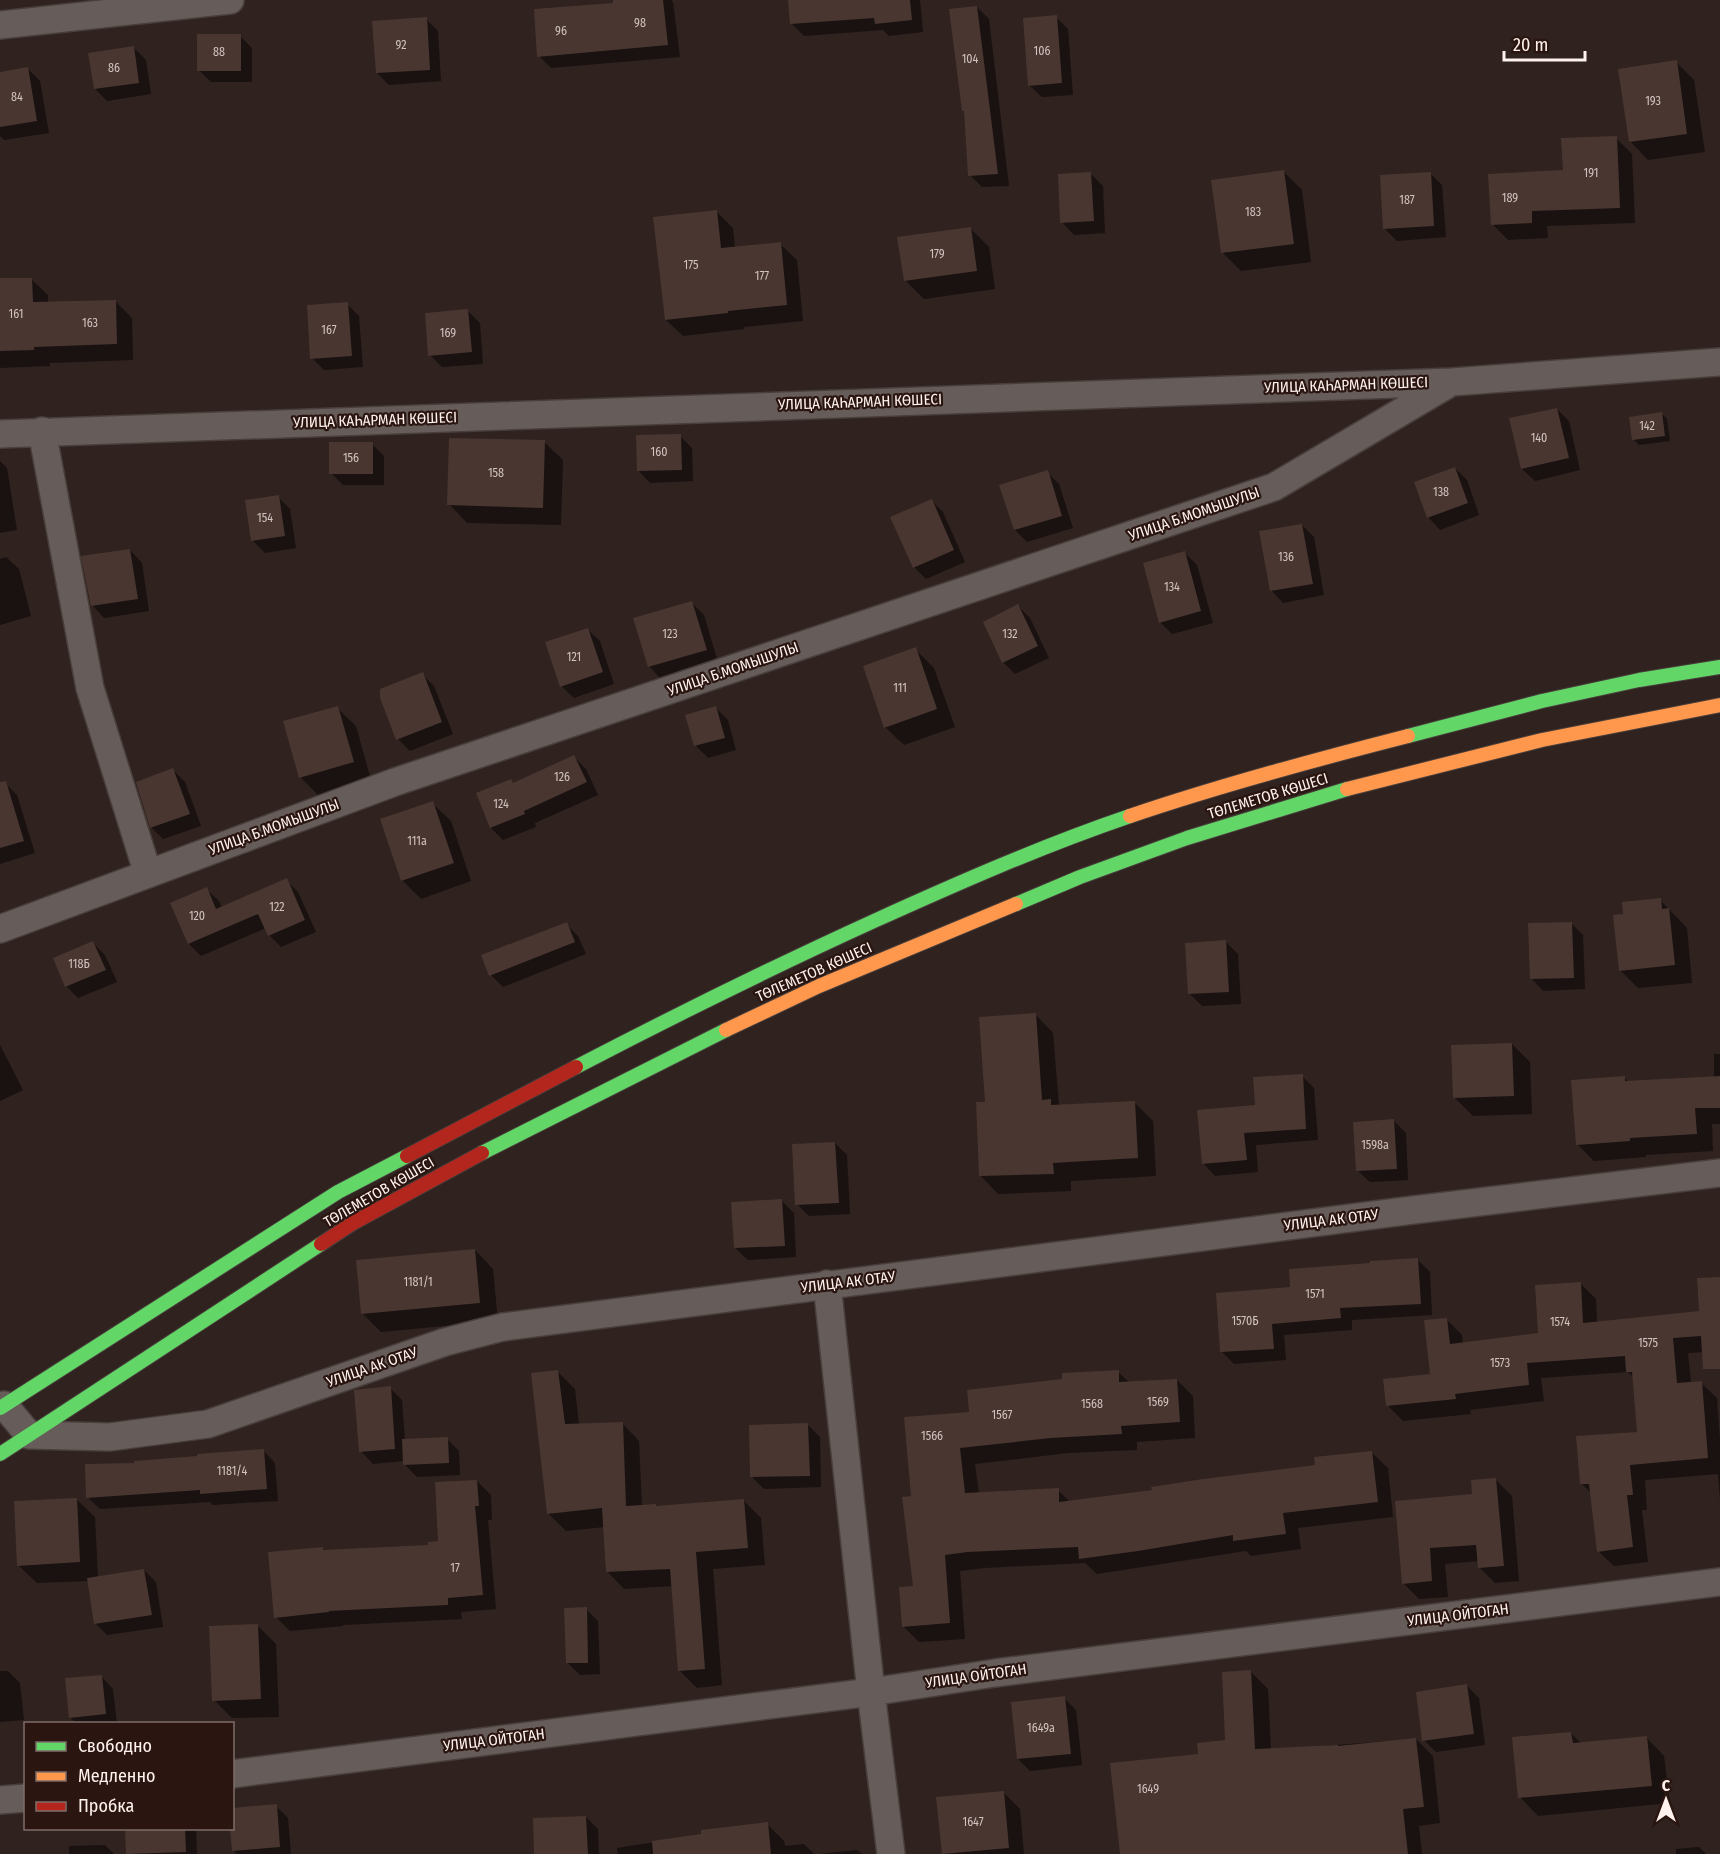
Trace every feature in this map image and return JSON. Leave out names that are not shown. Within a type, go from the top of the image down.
[{"type":"main road","name":"ТӨЛЕМЕТОВ КӨШЕСІ","points":[[2,1407],[338,1192],[666,1020],[804,953],[962,881],[1067,838],[1175,801],[1348,751],[1542,701],[1639,680],[1720,667]]},
{"type":"main road","name":"ТӨЛЕМЕТОВ КӨШЕСІ","points":[[0,1454],[353,1224],[459,1166],[655,1065],[819,986],[970,921],[1187,838],[1356,786],[1542,740],[1720,705]]},
{"type":"street","points":[[0,25],[230,0]]},
{"type":"street","name":"УЛИЦА КАҺАРМАН КӨШЕСІ","points":[[0,434],[1452,381],[1720,362]]},
{"type":"street","name":"УЛИЦА Б.МОМЫШУЛЫ","points":[[0,929],[395,782],[1274,487],[1452,381]]},
{"type":"street","points":[[42,431],[90,688],[148,874]]},
{"type":"street","name":"УЛИЦА АК ОТАУ","points":[[29,1435],[110,1437],[208,1424],[445,1342],[503,1327],[1390,1212],[1720,1173]]},
{"type":"street","points":[[827,1284],[891,1854]]},
{"type":"street","points":[[2,1407],[29,1435]]},
{"type":"street","name":"УЛИЦА ОЙТОГАН","points":[[234,1774],[871,1692],[995,1673],[1720,1582]]},
{"type":"street","points":[[0,1800],[24,1798]]},
{"type":"building","points":[[613,0],[663,0],[668,45],[537,57],[534,9],[613,3]]},
{"type":"building","points":[[788,0],[910,0],[912,20],[875,24],[874,18],[790,24]]},
{"type":"building","points":[[977,6],[998,174],[968,176],[964,111],[962,111],[949,9]]},
{"type":"building","points":[[1057,15],[1062,83],[1028,86],[1023,18]]},
{"type":"building","points":[[427,17],[430,70],[376,73],[372,21]]},
{"type":"building","points":[[197,34],[241,34],[241,71],[197,71]]},
{"type":"building","points":[[134,46],[139,83],[94,89],[88,53]]},
{"type":"building","points":[[1677,60],[1687,134],[1629,142],[1618,69]]},
{"type":"building","points":[[28,67],[37,121],[0,127],[0,72]]},
{"type":"building","points":[[1617,136],[1620,208],[1532,211],[1532,223],[1491,225],[1488,174],[1563,170],[1561,138]]},
{"type":"building","points":[[1284,170],[1294,244],[1221,253],[1211,180]]},
{"type":"building","points":[[1091,172],[1094,221],[1060,223],[1058,174]]},
{"type":"building","points":[[1431,172],[1434,226],[1383,229],[1380,175]]},
{"type":"building","points":[[717,210],[721,248],[781,242],[787,305],[665,320],[653,217]]},
{"type":"building","points":[[971,227],[977,271],[904,281],[897,237]]},
{"type":"building","points":[[0,278],[32,278],[33,302],[116,300],[117,344],[34,347],[34,350],[0,351]]},
{"type":"building","points":[[348,302],[352,356],[310,359],[307,305]]},
{"type":"building","points":[[468,309],[472,352],[428,356],[425,313]]},
{"type":"building","points":[[1557,408],[1569,458],[1521,469],[1509,418]]},
{"type":"building","points":[[1662,412],[1665,436],[1632,440],[1629,417]]},
{"type":"building","points":[[681,434],[682,470],[637,471],[636,435]]},
{"type":"building","points":[[449,438],[545,440],[543,508],[447,505]]},
{"type":"building","points":[[329,442],[373,442],[373,474],[329,474]]},
{"type":"building","points":[[1455,467],[1468,503],[1427,518],[1414,482]]},
{"type":"building","points":[[1048,470],[1062,516],[1014,530],[999,485]]},
{"type":"building","points":[[279,495],[285,536],[251,541],[245,500]]},
{"type":"building","points":[[932,499],[954,550],[913,568],[890,517]]},
{"type":"building","points":[[1302,524],[1313,584],[1270,591],[1259,531]]},
{"type":"building","points":[[130,549],[138,599],[91,606],[81,556]]},
{"type":"building","points":[[1185,551],[1201,611],[1159,623],[1143,563]]},
{"type":"building","points":[[692,601],[707,650],[648,667],[633,618]]},
{"type":"building","points":[[1018,604],[1038,646],[1002,663],[983,622]]},
{"type":"building","points":[[588,628],[603,672],[560,687],[545,642]]},
{"type":"building","points":[[916,647],[937,709],[884,728],[863,666]]},
{"type":"building","points":[[423,672],[442,722],[396,740],[380,698],[380,689]]},
{"type":"building","points":[[338,706],[354,762],[299,778],[283,721]]},
{"type":"building","points":[[716,706],[725,738],[694,746],[685,715]]},
{"type":"building","points":[[574,755],[587,782],[524,811],[525,814],[490,828],[476,793],[511,779],[513,783]]},
{"type":"building","points":[[173,768],[190,814],[150,828],[136,782]]},
{"type":"building","points":[[6,781],[24,841],[0,848],[0,782]]},
{"type":"building","points":[[433,801],[454,863],[401,881],[380,819]]},
{"type":"building","points":[[287,878],[305,920],[268,936],[258,914],[188,944],[170,903],[207,887],[216,909]]},
{"type":"building","points":[[1661,898],[1662,909],[1669,908],[1675,965],[1619,971],[1613,915],[1623,914],[1622,902]]},
{"type":"building","points":[[567,922],[575,942],[489,976],[481,955]]},
{"type":"building","points":[[1572,922],[1574,978],[1530,979],[1528,923]]},
{"type":"building","points":[[1226,940],[1229,992],[1188,994],[1185,943]]},
{"type":"building","points":[[93,941],[106,970],[65,987],[53,958]]},
{"type":"building","points":[[1036,1013],[1042,1100],[1051,1099],[1051,1105],[1135,1101],[1138,1158],[1053,1163],[1054,1174],[979,1176],[976,1102],[985,1102],[979,1017]]},
{"type":"building","points":[[1512,1043],[1514,1096],[1453,1098],[1451,1045]]},
{"type":"building","points":[[1303,1074],[1306,1129],[1244,1133],[1247,1160],[1202,1164],[1197,1110],[1255,1105],[1253,1077]]},
{"type":"building","points":[[1625,1076],[1625,1081],[1720,1076],[1720,1108],[1695,1108],[1697,1134],[1630,1138],[1630,1141],[1576,1145],[1571,1080]]},
{"type":"building","points":[[1394,1119],[1397,1169],[1356,1171],[1353,1122]]},
{"type":"building","points":[[835,1142],[839,1203],[795,1205],[792,1144]]},
{"type":"building","points":[[782,1199],[785,1246],[734,1248],[731,1202]]},
{"type":"building","points":[[475,1249],[480,1303],[361,1314],[356,1260]]},
{"type":"building","points":[[1418,1258],[1421,1304],[1340,1308],[1341,1318],[1272,1324],[1274,1349],[1220,1352],[1216,1293],[1290,1287],[1289,1269]]},
{"type":"building","points":[[1720,1277],[1720,1369],[1703,1369],[1701,1336],[1673,1338],[1677,1383],[1702,1381],[1708,1458],[1630,1465],[1633,1495],[1627,1495],[1633,1547],[1597,1552],[1589,1484],[1580,1484],[1576,1436],[1637,1432],[1632,1372],[1626,1372],[1625,1356],[1527,1363],[1529,1385],[1455,1394],[1456,1399],[1386,1406],[1383,1379],[1430,1374],[1424,1320],[1447,1318],[1450,1344],[1538,1333],[1535,1285],[1581,1282],[1583,1323],[1699,1311],[1697,1278]]},
{"type":"building","points":[[558,1370],[565,1424],[623,1422],[626,1506],[744,1499],[748,1548],[696,1552],[705,1669],[678,1671],[670,1569],[606,1572],[602,1508],[547,1514],[531,1373]]},
{"type":"building","points":[[1119,1370],[1119,1382],[1177,1379],[1180,1422],[1121,1426],[1122,1434],[1051,1438],[960,1448],[965,1493],[1059,1488],[1059,1502],[1152,1490],[1151,1487],[1203,1479],[1315,1465],[1314,1457],[1372,1451],[1378,1502],[1283,1513],[1286,1534],[1233,1541],[1233,1535],[1079,1559],[1078,1547],[945,1555],[950,1623],[902,1627],[899,1587],[913,1586],[902,1497],[911,1496],[904,1417],[969,1412],[967,1390],[1062,1379],[1062,1373]]},
{"type":"building","points":[[391,1386],[395,1449],[359,1452],[354,1390]]},
{"type":"building","points":[[808,1423],[810,1476],[750,1477],[749,1425]]},
{"type":"building","points":[[448,1437],[449,1463],[403,1465],[402,1439]]},
{"type":"building","points":[[264,1449],[267,1489],[200,1494],[200,1490],[86,1498],[85,1464],[134,1463],[134,1461],[197,1456],[197,1454]]},
{"type":"building","points":[[1496,1478],[1504,1566],[1478,1568],[1476,1545],[1430,1548],[1432,1581],[1402,1584],[1395,1501],[1472,1494],[1471,1480]]},
{"type":"building","points":[[477,1480],[479,1506],[475,1506],[483,1595],[448,1598],[448,1605],[329,1611],[274,1618],[268,1552],[323,1547],[323,1550],[428,1545],[428,1542],[438,1541],[435,1482]]},
{"type":"building","points":[[77,1498],[80,1562],[17,1566],[14,1501]]},
{"type":"building","points":[[144,1569],[152,1615],[94,1624],[87,1578]]},
{"type":"building","points":[[587,1607],[588,1663],[566,1663],[564,1608]]},
{"type":"building","points":[[258,1624],[261,1699],[212,1701],[209,1626]]},
{"type":"building","points":[[1251,1670],[1255,1749],[1338,1746],[1416,1738],[1424,1807],[1403,1809],[1408,1854],[1120,1854],[1110,1763],[1198,1754],[1197,1743],[1225,1740],[1222,1672]]},
{"type":"building","points":[[102,1675],[106,1714],[69,1718],[65,1678]]},
{"type":"building","points":[[1467,1684],[1474,1734],[1422,1741],[1416,1692]]},
{"type":"building","points":[[1065,1696],[1071,1754],[1017,1759],[1011,1702]]},
{"type":"building","points":[[1571,1732],[1573,1743],[1647,1736],[1652,1786],[1518,1798],[1512,1737]]},
{"type":"building","points":[[1004,1791],[1009,1848],[942,1854],[936,1797]]},
{"type":"building","points":[[277,1804],[280,1847],[232,1851],[230,1830],[234,1830],[234,1808]]},
{"type":"building","points":[[586,1816],[588,1854],[534,1854],[533,1818]]},
{"type":"building","points":[[768,1822],[771,1854],[653,1854],[652,1841],[701,1834],[701,1830]]},
{"type":"building","points":[[125,1830],[185,1830],[186,1852],[126,1854]]},
{"type":"traffic: fast","points":[[1408,736],[1542,701],[1639,680],[1720,667]]},
{"type":"traffic: fast","points":[[1016,904],[1080,877],[1187,838],[1347,789]]},
{"type":"traffic: fast","points":[[576,1067],[724,992],[874,921],[1000,866],[1130,816]]},
{"type":"traffic: fast","points":[[482,1153],[726,1030]]},
{"type":"traffic: fast","points":[[0,1408],[338,1192],[407,1156]]},
{"type":"traffic: fast","points":[[0,1454],[321,1244]]},
{"type":"traffic: slow","points":[[1347,789],[1542,740],[1720,705]]},
{"type":"traffic: slow","points":[[1130,816],[1268,773],[1408,736]]},
{"type":"traffic: slow","points":[[726,1030],[819,986],[1016,904]]},
{"type":"traffic: jam","points":[[407,1156],[576,1067]]},
{"type":"traffic: jam","points":[[321,1244],[353,1223],[482,1153]]}]
